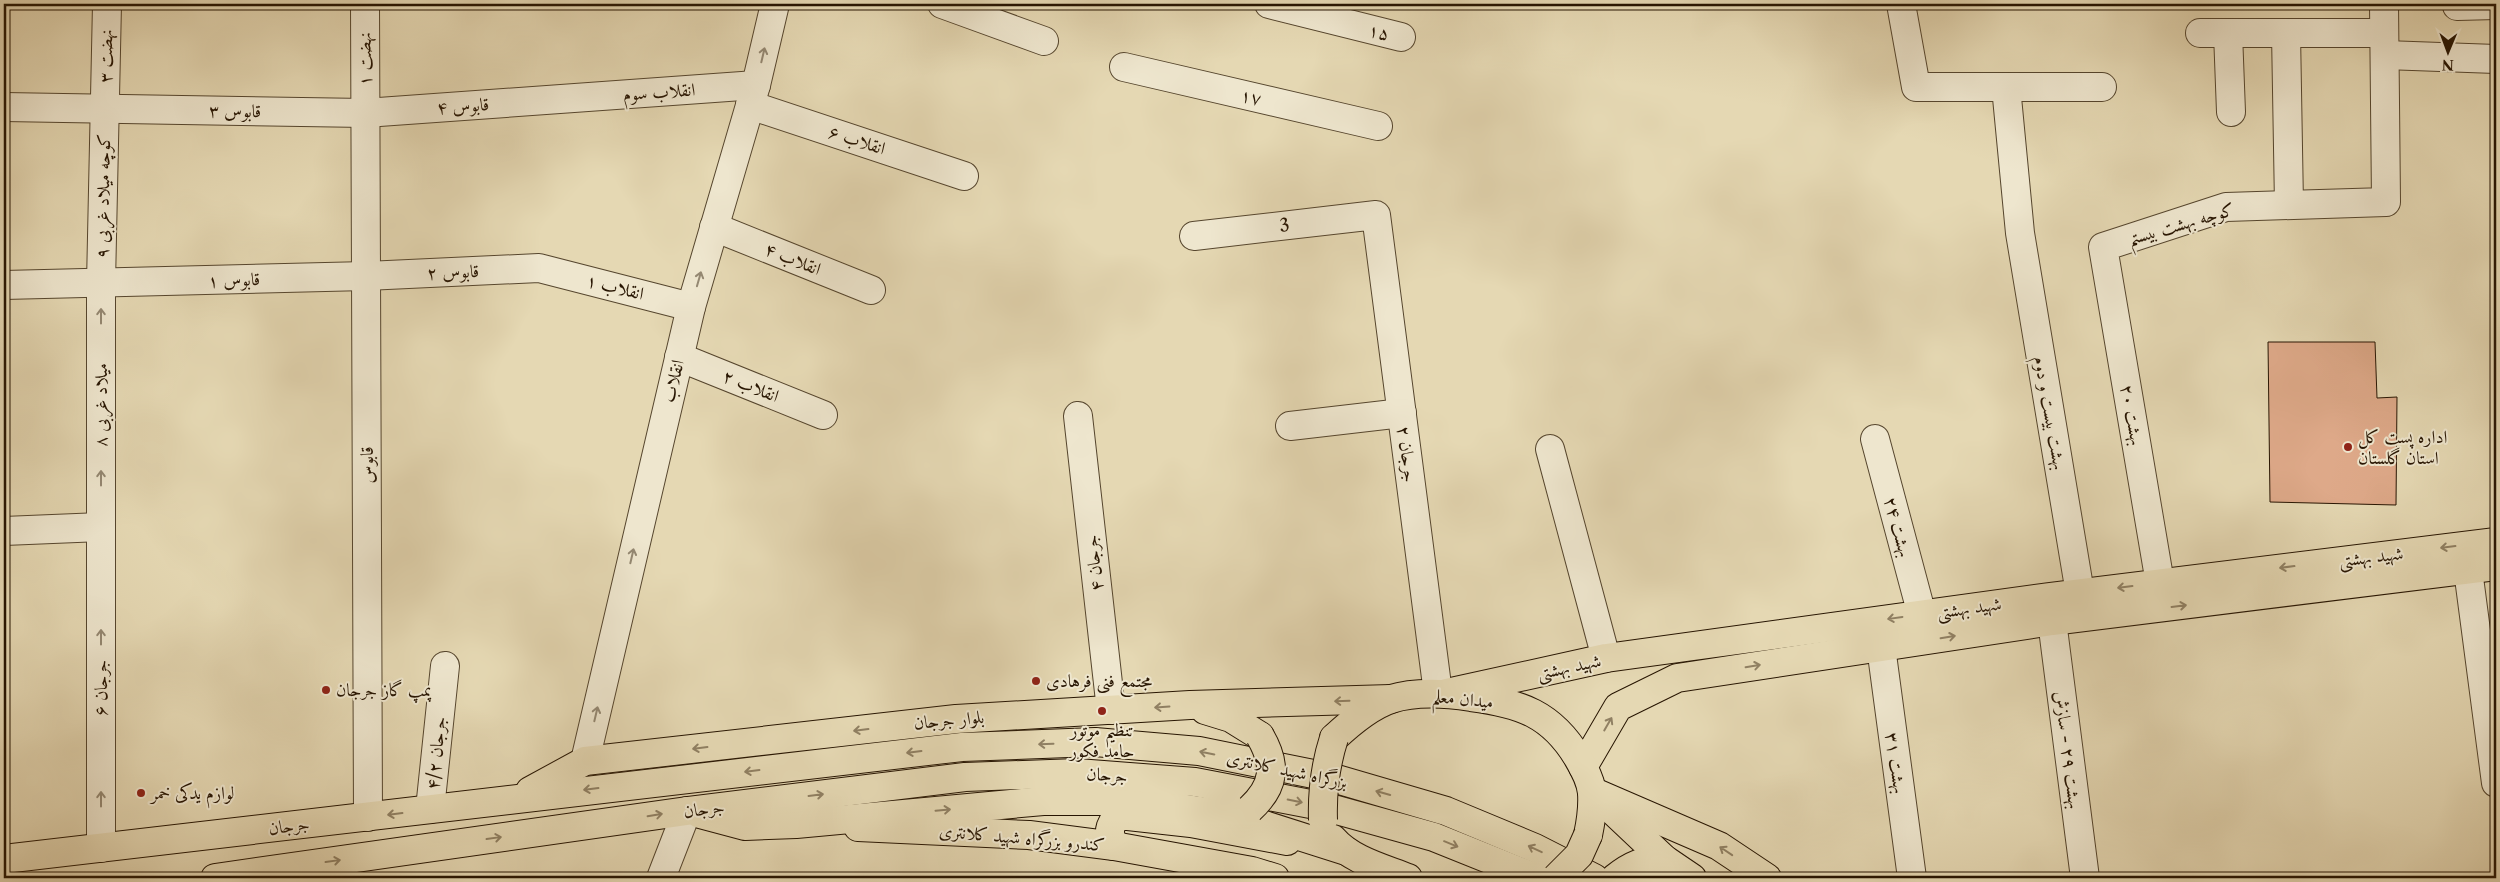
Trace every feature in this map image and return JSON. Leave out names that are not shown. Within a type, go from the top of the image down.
[{"type":"main road","name":"شهید بهشتی","points":[[1442,693],[1606,658],[2080,593],[2496,542]]},
{"type":"main road","name":"شهید بهشتی","points":[[1588,779],[1618,708],[1677,678],[2052,622],[2496,566]]},
{"type":"main road","name":"میدان معلم","points":[[1408,878],[1338,848],[1323,820],[1322,793],[1326,762],[1334,738],[1357,719],[1391,699],[1442,693],[1517,705],[1547,720],[1566,737],[1588,779]]},
{"type":"main road","name":"بلوار جرجان","points":[[518,797],[585,762],[956,719],[1190,705],[1391,699]]},
{"type":"main road","points":[[1190,705],[1232,718],[1260,736],[1269,750],[1272,766],[1270,783],[1263,798],[1243,813]]},
{"type":"main road","name":"بزرگراه شهید کلانتری","points":[[962,747],[1105,743],[1200,751],[1333,778],[1446,811],[1535,848],[1594,878]]},
{"type":"main road","name":"جرجان","points":[[4,859],[368,817],[518,797],[962,747]]},
{"type":"main road","name":"جرجان","points":[[215,878],[687,810],[964,777],[1077,773],[1195,782]]},
{"type":"main road","points":[[1556,878],[1578,855],[1588,835],[1592,812],[1588,779]]},
{"type":"main road","points":[[1588,779],[1664,859],[1692,878]]},
{"type":"main road","points":[[1588,779],[1719,846],[1767,878]]},
{"type":"main road","name":"بزرگراه شهید کلانتری","points":[[1195,782],[1326,807],[1434,836],[1536,878]]},
{"type":"main road","points":[[687,810],[745,826],[796,824],[1043,801],[1131,801],[1243,813],[1338,848]]},
{"type":"main road","points":[[1114,846],[1109,834],[1110,824],[1119,815],[1191,823],[1266,838],[1338,848]]},
{"type":"main road","name":"کندرو بزرگراه شهید کلانتری","points":[[796,824],[1029,835],[1114,846],[1260,876]]},
{"type":"main road","points":[[1623,872],[1646,860],[1664,859]]},
{"type":"street","name":"۳ نهضت","points":[[105,109],[107,4]]},
{"type":"street","name":"۱ نهضت","points":[[365,4],[365,113]]},
{"type":"street","name":"انقلاب","points":[[585,762],[691,307],[753,95],[775,4]]},
{"type":"street","points":[[942,4],[1044,41]]},
{"type":"street","name":"۱۵","points":[[1269,4],[1401,37]]},
{"type":"street","points":[[1901,4],[1916,87],[2102,87]]},
{"type":"street","points":[[2384,4],[2385,44]]},
{"type":"street","points":[[2457,6],[2496,5]]},
{"type":"street","points":[[2200,32],[2286,33],[2496,58]]},
{"type":"street","points":[[2228,33],[2231,112]]},
{"type":"street","points":[[2286,33],[2289,205]]},
{"type":"street","name":"کوچه بهشت بیستم","points":[[2103,246],[2226,208],[2386,202],[2385,44]]},
{"type":"street","name":"۱۷","points":[[1124,67],[1378,126]]},
{"type":"street","name":"بهشت بیست و دوم","points":[[2006,87],[2020,233],[2080,593]]},
{"type":"street","name":"انقلاب سوم","points":[[561,99],[753,95]]},
{"type":"street","name":"۶ انقلاب","points":[[753,95],[964,176]]},
{"type":"street","name":"۴ قابوس","points":[[365,113],[561,99]]},
{"type":"street","name":"۳ قابوس","points":[[4,107],[365,113]]},
{"type":"street","name":"کوچه میلاد غربی ۹","points":[[101,283],[105,109]]},
{"type":"street","name":"قابوس","points":[[365,113],[368,817]]},
{"type":"street","name":"3","points":[[1194,236],[1376,215]]},
{"type":"street","name":"جرجان ۲","points":[[1376,215],[1442,693]]},
{"type":"street","name":"۴ انقلاب","points":[[714,227],[871,290]]},
{"type":"street","name":"بهشت ۲۰","points":[[2103,246],[2160,583]]},
{"type":"street","name":"۲ قابوس","points":[[366,276],[539,268]]},
{"type":"street","name":"انقلاب ۱","points":[[539,268],[691,307]]},
{"type":"street","name":"۱ قابوس","points":[[4,285],[366,276]]},
{"type":"street","name":"۸ میلاد غربی","points":[[101,283],[101,527]]},
{"type":"street","name":"۲ انقلاب","points":[[679,357],[823,416]]},
{"type":"street","points":[[1290,426],[1402,413]]},
{"type":"street","name":"۴ جرجان","points":[[1078,416],[1111,710]]},
{"type":"street","name":"بهشت ۲۴","points":[[1875,439],[1922,615]]},
{"type":"street","points":[[1550,449],[1606,658]]},
{"type":"street","points":[[4,531],[101,527]]},
{"type":"street","name":"جرجان ۶","points":[[101,527],[101,848]]},
{"type":"street","points":[[2468,570],[2496,783]]},
{"type":"street","name":"بهشت ۲۹ - سازش","points":[[2052,622],[2085,878]]},
{"type":"street","name":"بهشت ۳۱","points":[[1881,647],[1912,878]]},
{"type":"street","name":"۴/۲ جرجان","points":[[430,809],[445,666]]},
{"type":"street","points":[[661,878],[687,810]]},
{"type":"building","points":[[2268,342],[2375,342],[2377,398],[2397,397],[2396,505],[2270,502]]},
{"type":"place","name":"اداره پست کل استان گلستان","points":[[2348,447]]},
{"type":"place","name":"مجتمع فنی فرهادی","points":[[1036,681]]},
{"type":"place","name":"پمپ گاز جرجان","points":[[326,690]]},
{"type":"place","name":"تنظیم موتور حامد فکور","points":[[1102,711]]},
{"type":"place","name":"لوازم یدکی خمر","points":[[141,793]]}]
